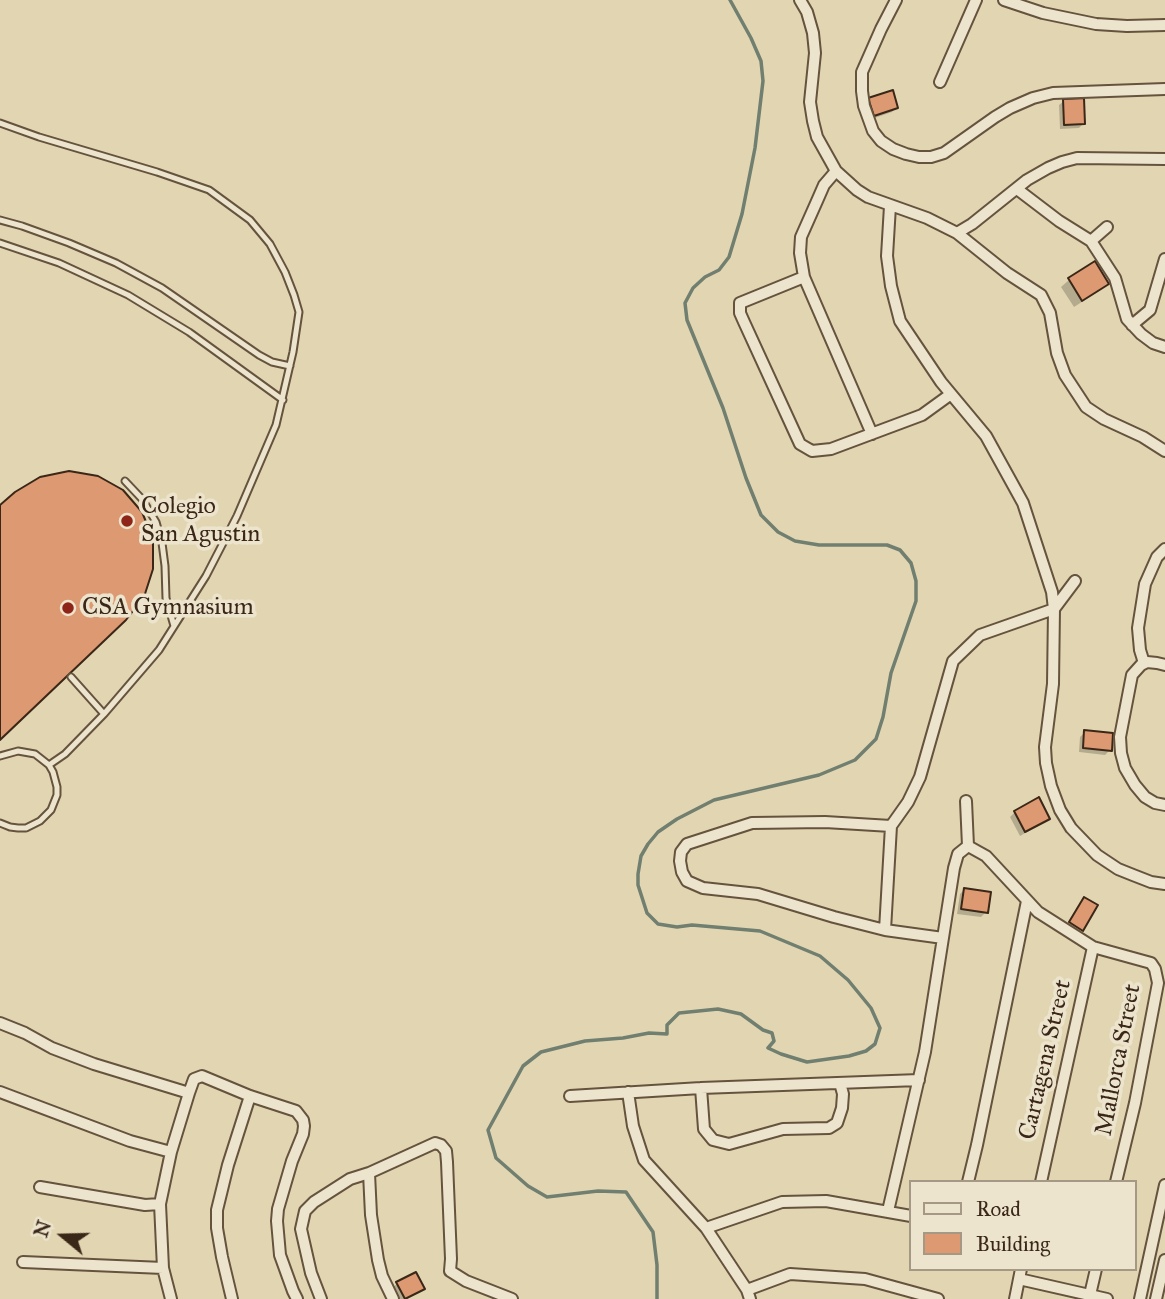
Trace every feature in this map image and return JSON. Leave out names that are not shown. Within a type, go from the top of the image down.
[{"type":"street","points":[[800,0],[807,12],[813,33],[815,53],[810,102],[813,121],[817,137],[836,171],[868,197],[927,218],[957,233],[1007,273],[1041,295],[1051,313],[1057,353],[1065,375],[1086,407],[1165,450]]},
{"type":"street","points":[[896,0],[862,72],[862,91],[873,131],[881,141],[906,154],[931,157],[944,153],[995,117],[1033,98],[1053,93],[1165,89]]},
{"type":"street","points":[[940,82],[976,0]]},
{"type":"street","points":[[1004,0],[1043,13],[1096,24],[1165,25]]},
{"type":"street","points":[[957,233],[1027,180],[1048,168],[1077,158],[1165,159]]},
{"type":"street","points":[[836,171],[824,185],[801,237],[800,253],[804,277],[872,434]]},
{"type":"street","points":[[1017,189],[1091,241],[1115,278],[1127,319],[1153,343],[1165,348]]},
{"type":"street","points":[[890,206],[887,256],[900,321],[951,394],[986,436],[1023,503],[1052,593],[1053,684],[1045,747],[1051,786],[1059,810],[1071,828],[1097,855],[1118,869],[1151,882],[1165,884]]},
{"type":"street","points":[[1091,241],[1107,227]]},
{"type":"street","points":[[1132,326],[1150,310],[1165,259]]},
{"type":"street","points":[[804,277],[740,303],[740,313],[800,444],[812,451],[831,449],[922,415],[951,394]]},
{"type":"street","points":[[1144,663],[1138,628],[1145,584],[1157,557],[1165,549]]},
{"type":"street","points":[[885,930],[891,827],[908,803],[920,777],[953,661],[980,635],[1054,609],[1075,581]]},
{"type":"street","points":[[1165,666],[1152,662],[1144,663],[1136,669],[1130,680],[1120,737],[1125,768],[1135,785],[1144,797],[1165,805]]},
{"type":"street","points":[[888,1211],[925,1052],[947,907],[958,854],[968,846],[966,801]]},
{"type":"street","points":[[891,827],[825,822],[752,822],[687,844],[681,852],[682,872],[687,881],[703,888],[758,894],[885,930],[943,938]]},
{"type":"street","name":"Mallorca Street","points":[[968,846],[986,856],[1038,912],[1093,947],[1151,963],[1155,969],[1158,984],[1135,1103],[1116,1180]]},
{"type":"street","points":[[968,1180],[1027,901]]},
{"type":"street","name":"Cartagena Street","points":[[1041,1180],[1093,947]]},
{"type":"street","points":[[0,1023],[52,1048],[189,1093]]},
{"type":"street","points":[[171,1299],[163,1268],[160,1204],[171,1152],[189,1093],[194,1079],[202,1076],[296,1111],[303,1120],[304,1126],[276,1221],[280,1255],[297,1299]]},
{"type":"street","points":[[569,1097],[701,1088],[919,1080]]},
{"type":"street","points":[[701,1088],[704,1129],[713,1140],[729,1144],[783,1129],[829,1128],[837,1123],[842,1108],[843,1094],[840,1083]]},
{"type":"street","points":[[0,1092],[131,1141],[171,1152]]},
{"type":"street","points":[[628,1092],[633,1126],[644,1160],[706,1228],[748,1294],[790,1274],[865,1279],[938,1299]]},
{"type":"street","points":[[232,1299],[217,1228],[217,1210],[250,1096]]},
{"type":"street","points":[[321,1299],[311,1273],[301,1229],[305,1212],[314,1202],[350,1179],[435,1143],[446,1151],[450,1271],[466,1282],[512,1299]]},
{"type":"street","points":[[369,1172],[371,1215],[378,1260],[393,1299]]},
{"type":"street","points":[[1139,1299],[1165,1185]]},
{"type":"street","points":[[40,1187],[145,1205],[160,1204]]},
{"type":"street","points":[[706,1228],[782,1202],[826,1201],[909,1216]]},
{"type":"street","points":[[1156,1299],[1165,1260]]},
{"type":"street","points":[[23,1262],[163,1268]]},
{"type":"street","points":[[1090,1297],[1096,1271]]},
{"type":"street","points":[[1015,1299],[1020,1274],[1090,1297],[1107,1299]]},
{"type":"lane","points":[[0,123],[209,190],[240,211],[271,244],[295,295],[299,312],[276,425],[237,516],[206,576],[159,650],[104,714],[65,754],[49,765]]},
{"type":"lane","points":[[0,220],[69,243],[116,263],[163,288],[259,355],[272,362],[290,366]]},
{"type":"lane","points":[[0,243],[59,263],[128,295],[189,332],[283,400]]},
{"type":"lane","points":[[125,481],[142,499],[156,522],[162,542],[166,598],[174,626]]},
{"type":"lane","points":[[71,677],[104,714]]},
{"type":"lane","points":[[0,756],[9,752],[26,752],[42,759],[49,765],[56,779],[57,795],[46,816],[33,825],[26,828],[0,823]]},
{"type":"building","points":[[893,90],[898,108],[874,116],[868,98]]},
{"type":"building","points":[[1084,98],[1085,124],[1064,125],[1063,99]]},
{"type":"building","points":[[1095,261],[1109,284],[1082,301],[1068,278]]},
{"type":"building","name":"CSA Gymnasium","points":[[69,471],[98,476],[123,490],[142,512],[153,539],[153,569],[144,597],[126,620],[0,740],[0,505],[40,477]]},
{"type":"building","points":[[1084,730],[1113,733],[1112,751],[1083,748]]},
{"type":"building","points":[[1039,797],[1050,819],[1025,832],[1014,811]]},
{"type":"building","points":[[964,888],[991,892],[988,913],[961,909]]},
{"type":"building","points":[[1084,897],[1098,905],[1083,931],[1069,922]]},
{"type":"building","points":[[416,1272],[425,1289],[405,1299],[396,1282]]},
{"type":"waterway","points":[[657,1299],[653,1232],[626,1192],[598,1191],[547,1197],[528,1186],[496,1158],[488,1130],[523,1066],[541,1052],[585,1041],[649,1033],[667,1034],[667,1025],[679,1013],[718,1009],[741,1014],[763,1030],[772,1033],[774,1041],[768,1048],[807,1062],[849,1056],[866,1051],[875,1044],[880,1028],[871,1008],[848,980],[820,956],[760,931],[658,924],[647,913],[638,885],[638,874],[641,856],[648,844],[658,832],[677,819],[714,800],[819,775],[855,760],[876,739],[891,673],[916,601],[916,581],[911,563],[900,550],[887,545],[819,545],[795,541],[778,532],[761,515],[723,408],[687,320],[685,303],[693,288],[705,277],[719,270],[729,257],[742,214],[755,148],[763,81],[761,61],[730,0]]},
{"type":"place","name":"Colegio San Agustin","points":[[127,521]]},
{"type":"place","name":"CSA Gymnasium","points":[[68,608]]}]
